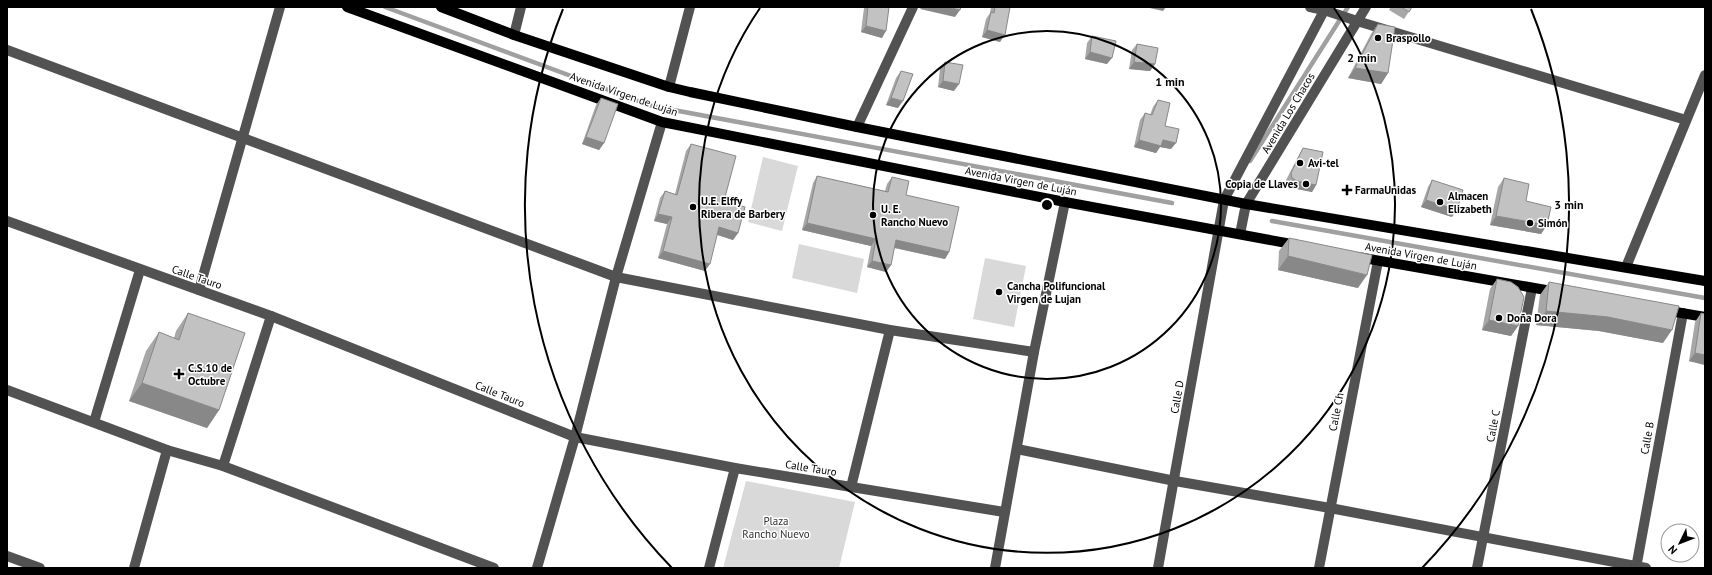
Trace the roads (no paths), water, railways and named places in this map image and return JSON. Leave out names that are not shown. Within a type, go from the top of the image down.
[{"type":"main road","name":"Avenida Virgen de Luján","points":[[348,7],[662,122],[1065,202],[1309,248]]},
{"type":"main road","name":"Avenida Virgen de Luján","points":[[441,7],[514,35],[669,87],[857,127],[1224,200],[1705,281]]},
{"type":"main road","name":"Avenida Virgen de Luján","points":[[1347,255],[1571,294]]},
{"type":"main road","points":[[1653,308],[1705,317]]},
{"type":"street","points":[[199,290],[280,7]]},
{"type":"street","points":[[514,35],[521,7]]},
{"type":"street","points":[[669,87],[690,7]]},
{"type":"street","points":[[857,127],[913,7]]},
{"type":"street","points":[[1310,7],[1328,10],[1354,20],[1686,120]]},
{"type":"street","name":"Avenida Los Chacos","points":[[1240,234],[1246,204],[1354,20],[1366,7]]},
{"type":"street","name":"Avenida Los Chacos","points":[[1219,230],[1224,200],[1328,10]]},
{"type":"street","points":[[7,50],[616,277],[890,330],[1034,352]]},
{"type":"street","points":[[1626,267],[1705,76]]},
{"type":"street","points":[[537,568],[575,437],[616,277],[662,122]]},
{"type":"street","points":[[995,568],[1034,352],[1065,202]]},
{"type":"street","name":"Calle Tauro","points":[[7,221],[271,316],[575,437],[735,468],[1004,512]]},
{"type":"street","name":"Calle D","points":[[1158,568],[1175,481],[1219,230]]},
{"type":"street","name":"Calle Ch","points":[[1319,568],[1378,261]]},
{"type":"street","points":[[94,422],[140,270]]},
{"type":"street","name":"Calle C","points":[[1477,568],[1532,288]]},
{"type":"street","name":"Calle B","points":[[1639,567],[1683,313]]},
{"type":"street","points":[[223,466],[271,316]]},
{"type":"street","points":[[851,486],[890,330]]},
{"type":"street","points":[[7,390],[167,450],[223,466],[494,568]]},
{"type":"street","points":[[1017,449],[1175,481],[1330,508],[1639,567]]},
{"type":"street","points":[[134,568],[167,450]]},
{"type":"street","points":[[709,568],[735,468]]},
{"type":"street","points":[[7,556],[40,568]]},
{"type":"waterway","points":[[385,7],[652,106],[1172,203]]},
{"type":"waterway","points":[[1250,161],[1348,7]]},
{"type":"waterway","points":[[1272,221],[1705,298]]},
{"type":"place","name":"Braspollo","points":[[1378,38]]},
{"type":"place","name":"Avi-tel","points":[[1300,163]]},
{"type":"place","name":"Copia de Llaves","points":[[1306,184]]},
{"type":"place","name":"FarmaUnidas","points":[[1347,190]]},
{"type":"place","name":"Almacen Elizabeth","points":[[1440,202]]},
{"type":"place","name":"U.E. Elffy Ribera de Barbery","points":[[693,207]]},
{"type":"place","name":"U. E. Rancho Nuevo","points":[[873,215]]},
{"type":"place","name":"Simón","points":[[1530,223]]},
{"type":"place","name":"Cancha Polifuncional Virgen de Lujan","points":[[999,292]]},
{"type":"place","name":"Doña Dora","points":[[1499,318]]},
{"type":"place","name":"C.S.10 de Octubre","points":[[179,374]]},
{"type":"park label","name":"Plaza Rancho Nuevo","points":[[776,527]]}]
